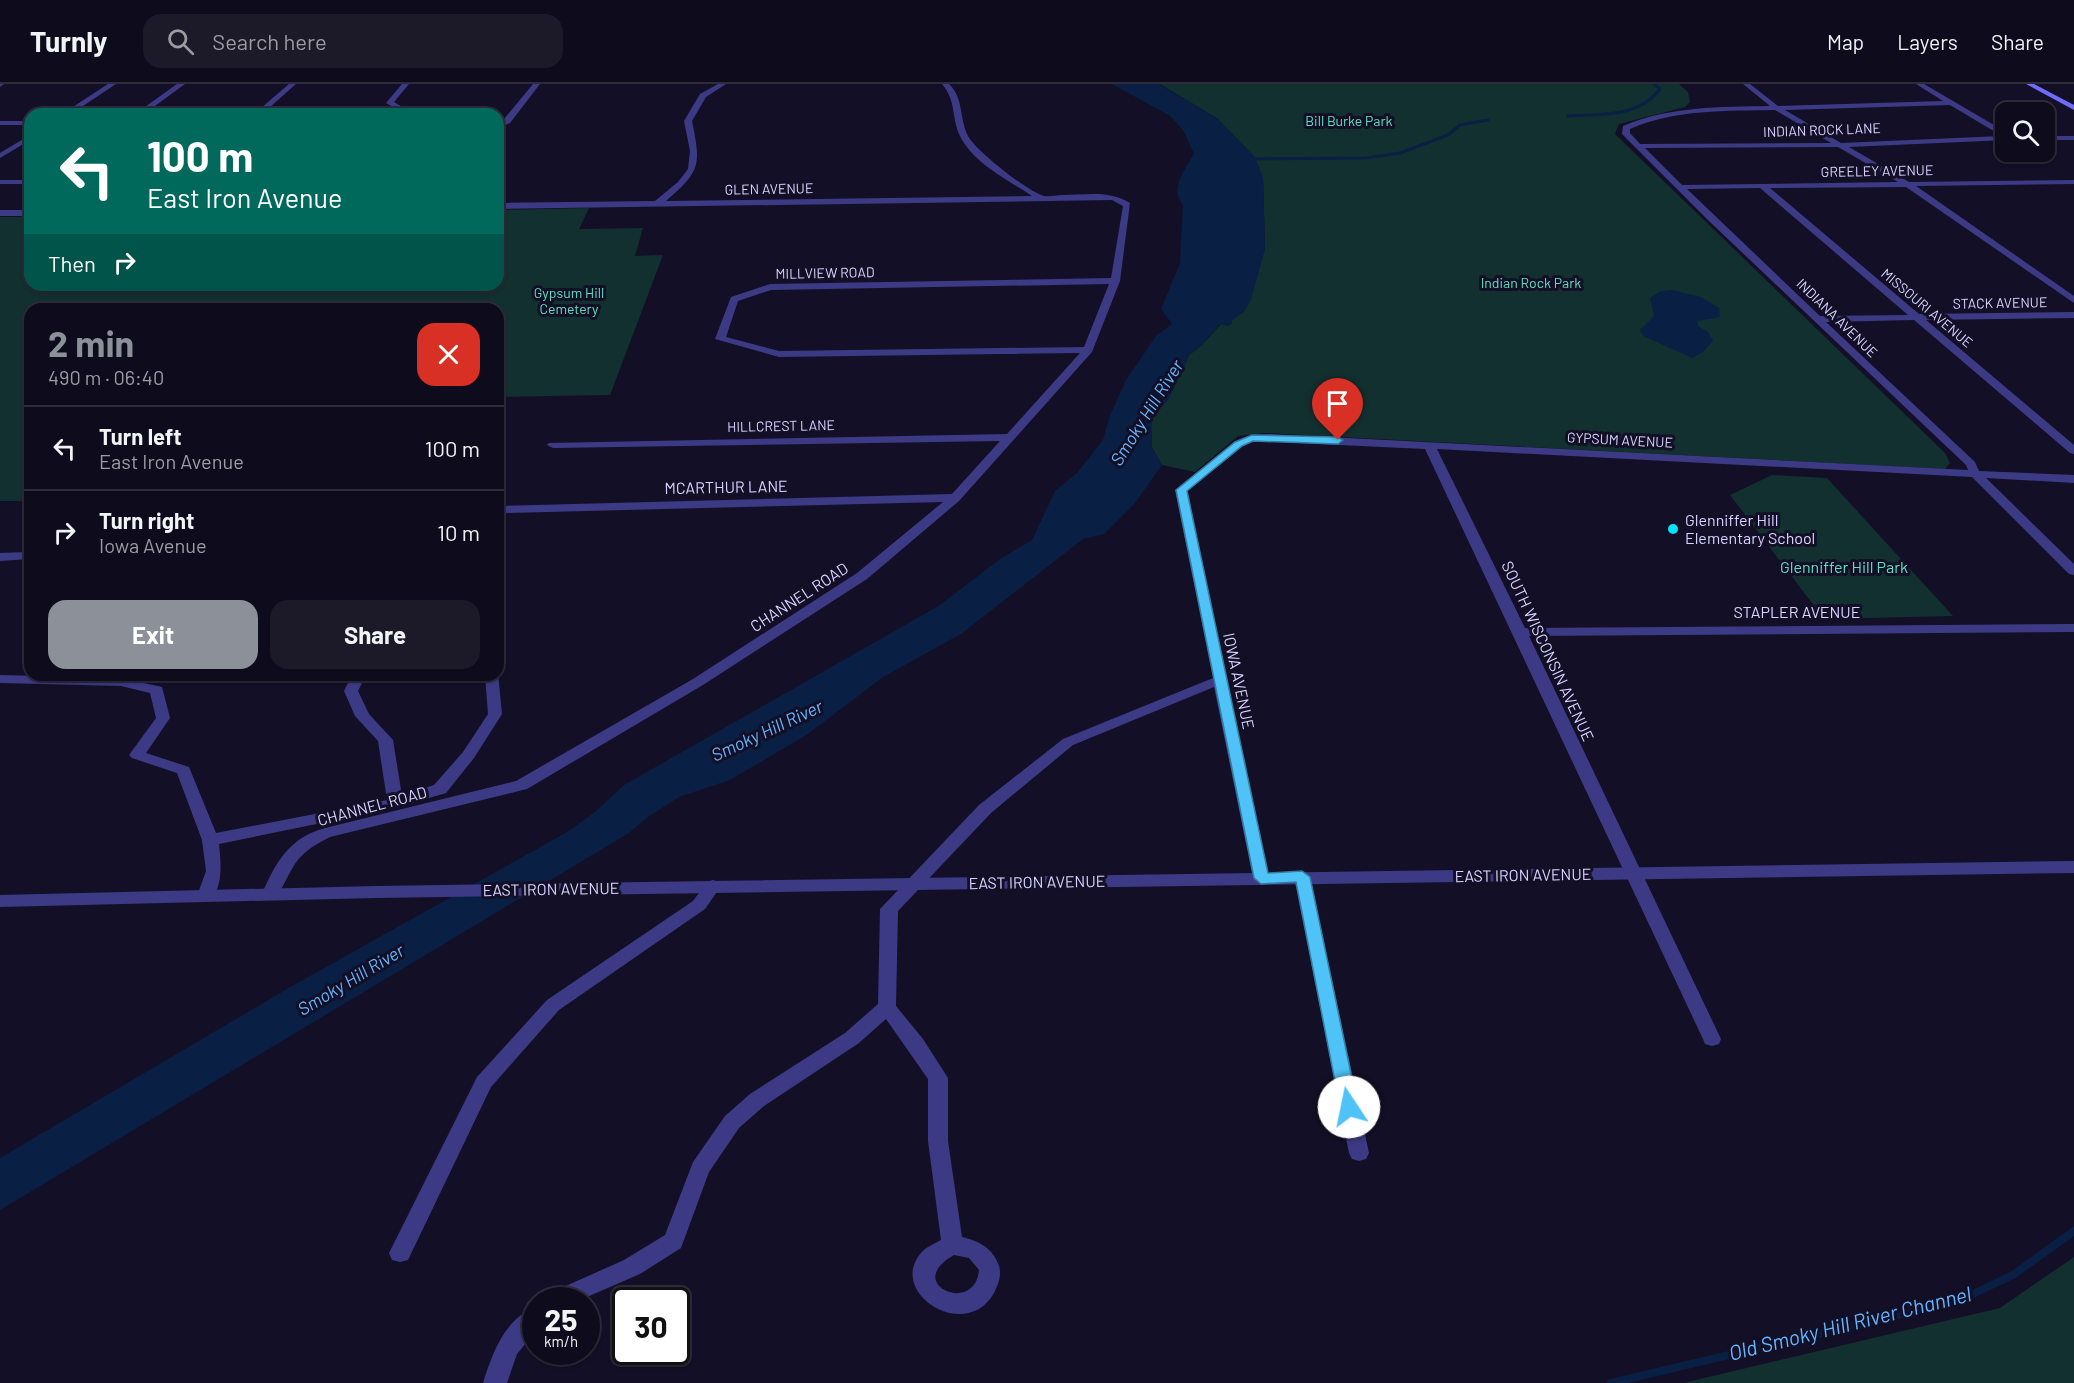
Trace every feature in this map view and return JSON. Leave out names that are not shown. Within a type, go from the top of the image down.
[{"type":"main road","points":[[2029,84],[2074,108]]},
{"type":"street","points":[[75,108],[113,84]]},
{"type":"street","points":[[148,108],[182,84]]},
{"type":"street","points":[[265,108],[293,84]]},
{"type":"street","points":[[399,108],[390,103],[406,84]]},
{"type":"street","points":[[504,123],[537,84]]},
{"type":"street","points":[[657,204],[687,177],[694,167],[695,156],[688,121],[703,96],[723,84]]},
{"type":"street","points":[[945,84],[956,98],[964,136],[980,156],[1041,198]]},
{"type":"street","points":[[1746,84],[1778,109],[1909,184],[2074,300]]},
{"type":"street","points":[[1919,84],[1995,130]]},
{"type":"street","points":[[1778,109],[1950,103]]},
{"type":"street","name":"INDIANA AVENUE","points":[[1778,109],[1685,111],[1635,124],[1626,128],[1626,134],[1971,464],[1975,474],[2074,572]]},
{"type":"street","points":[[0,123],[24,123]]},
{"type":"street","name":"INDIAN ROCK LANE","points":[[1640,146],[1838,145],[1995,138]]},
{"type":"street","points":[[2055,138],[2074,138]]},
{"type":"street","points":[[0,156],[24,141]]},
{"type":"street","points":[[0,182],[24,182]]},
{"type":"street","name":"GREELEY AVENUE","points":[[1679,187],[2074,182]]},
{"type":"street","points":[[2060,183],[2074,191]]},
{"type":"street","name":"MISSOURI AVENUE","points":[[1762,186],[2074,451]]},
{"type":"street","name":"CHANNEL ROAD","points":[[270,894],[287,856],[303,843],[325,833],[521,785],[698,682],[862,576],[955,498],[1088,350],[1115,281],[1127,205],[1114,197],[1041,198]]},
{"type":"street","name":"GLEN AVENUE","points":[[504,206],[1041,198]]},
{"type":"street","points":[[0,213],[24,213]]},
{"type":"street","name":"MILLVIEW ROAD","points":[[1088,350],[779,354],[720,339],[734,299],[770,287],[1115,281]]},
{"type":"street","name":"STACK AVENUE","points":[[1819,319],[2074,315]]},
{"type":"street","name":"GYPSUM AVENUE","points":[[1181,490],[1239,444],[1252,438],[1270,437],[2074,479]]},
{"type":"street","name":"HILLCREST LANE","points":[[554,445],[1009,438]]},
{"type":"street","name":"SOUTH WISCONSIN AVENUE","points":[[1429,445],[1712,1039]]},
{"type":"street","name":"IOWA AVENUE","points":[[1181,490],[1261,878]]},
{"type":"street","name":"MCARTHUR LANE","points":[[504,509],[955,498]]},
{"type":"street","points":[[0,557],[24,556]]},
{"type":"street","name":"STAPLER AVENUE","points":[[1520,632],[2074,628]]},
{"type":"street","points":[[0,679],[24,680]]},
{"type":"street","points":[[952,1245],[938,1141],[938,1078],[916,1044],[887,1007],[889,909],[985,809],[1068,742],[1220,680]]},
{"type":"street","points":[[81,681],[121,682],[157,690],[163,718],[137,755],[184,770],[210,840],[214,871],[206,896]]},
{"type":"street","points":[[356,681],[351,691],[362,716],[385,740],[395,803]]},
{"type":"street","points":[[210,840],[395,803],[440,789],[469,755],[495,714],[492,681]]},
{"type":"street","name":"EAST IRON AVENUE","points":[[0,901],[642,887],[2074,867]]},
{"type":"street","points":[[1302,877],[1359,1153]]},
{"type":"street","points":[[400,1253],[484,1082],[553,1005],[699,905],[713,886]]},
{"type":"street","points":[[587,1287],[632,1267],[673,1241],[700,1168],[732,1122],[757,1100],[852,1038],[887,1007]]},
{"type":"street","points":[[495,1383],[505,1351],[522,1327]]},
{"type":"green space","name":"Indian Rock Park","points":[[1160,84],[1679,84],[1688,92],[1690,102],[1685,107],[1619,124],[1615,134],[1945,453],[1950,463],[1945,469],[1265,433],[1238,436],[1195,472],[1162,465],[1152,447],[1151,419],[1169,398],[1189,355],[1202,345],[1221,324],[1232,320],[1265,249],[1263,178],[1218,119]]},
{"type":"green space","name":"Gypsum Hill Cemetery","points":[[589,208],[579,229],[643,228],[635,256],[663,255],[610,395],[504,397],[504,303],[24,303],[24,501],[0,501],[0,217],[24,217],[24,291],[504,291],[504,210]]},
{"type":"green space","name":"Glenniffer Hill Park","points":[[1772,475],[1827,478],[1953,616],[1824,619],[1730,495]]},
{"type":"green space","points":[[2074,1257],[2074,1383],[1683,1383],[2000,1308]]},
{"type":"water","name":"Smoky Hill River","points":[[1112,84],[1159,84],[1218,119],[1255,157],[1263,178],[1265,249],[1251,300],[1244,312],[1232,320],[1232,324],[1228,326],[1220,324],[1202,345],[1189,355],[1169,398],[1151,419],[1152,447],[1162,465],[1135,503],[1104,534],[1083,539],[961,634],[883,677],[808,734],[730,780],[679,797],[648,817],[629,833],[0,1210],[0,1158],[292,986],[567,832],[595,812],[624,785],[940,605],[1000,559],[1032,540],[1055,491],[1077,473],[1103,440],[1109,418],[1126,380],[1156,336],[1172,324],[1161,309],[1180,263],[1183,205],[1179,199],[1178,186],[1194,154],[1183,130],[1170,116]]},
{"type":"water","points":[[1672,290],[1701,297],[1719,308],[1720,317],[1698,321],[1698,326],[1708,332],[1713,341],[1703,352],[1692,358],[1643,336],[1640,330],[1654,316],[1650,298],[1661,291]]},
{"type":"waterway","name":"Old Smoky Hill River Channel","points":[[1568,116],[1618,113],[1630,110],[1641,105],[1660,89],[1654,84]]},
{"type":"waterway","name":"Old Smoky Hill River Channel","points":[[1250,159],[1366,158],[1400,153],[1448,135],[1460,125],[1488,120]]},
{"type":"waterway","name":"Old Smoky Hill River Channel","points":[[1611,1383],[1960,1300],[2013,1275],[2074,1231]]},
{"type":"place","name":"Glenniffer Hill Elementary School","points":[[1673,529]]},
{"type":"route","points":[[1338,440],[1252,438],[1239,444],[1181,490],[1261,878],[1302,877],[1349,1107]]},
{"type":"park label","name":"Bill Burke Park","points":[[1349,121]]}]
